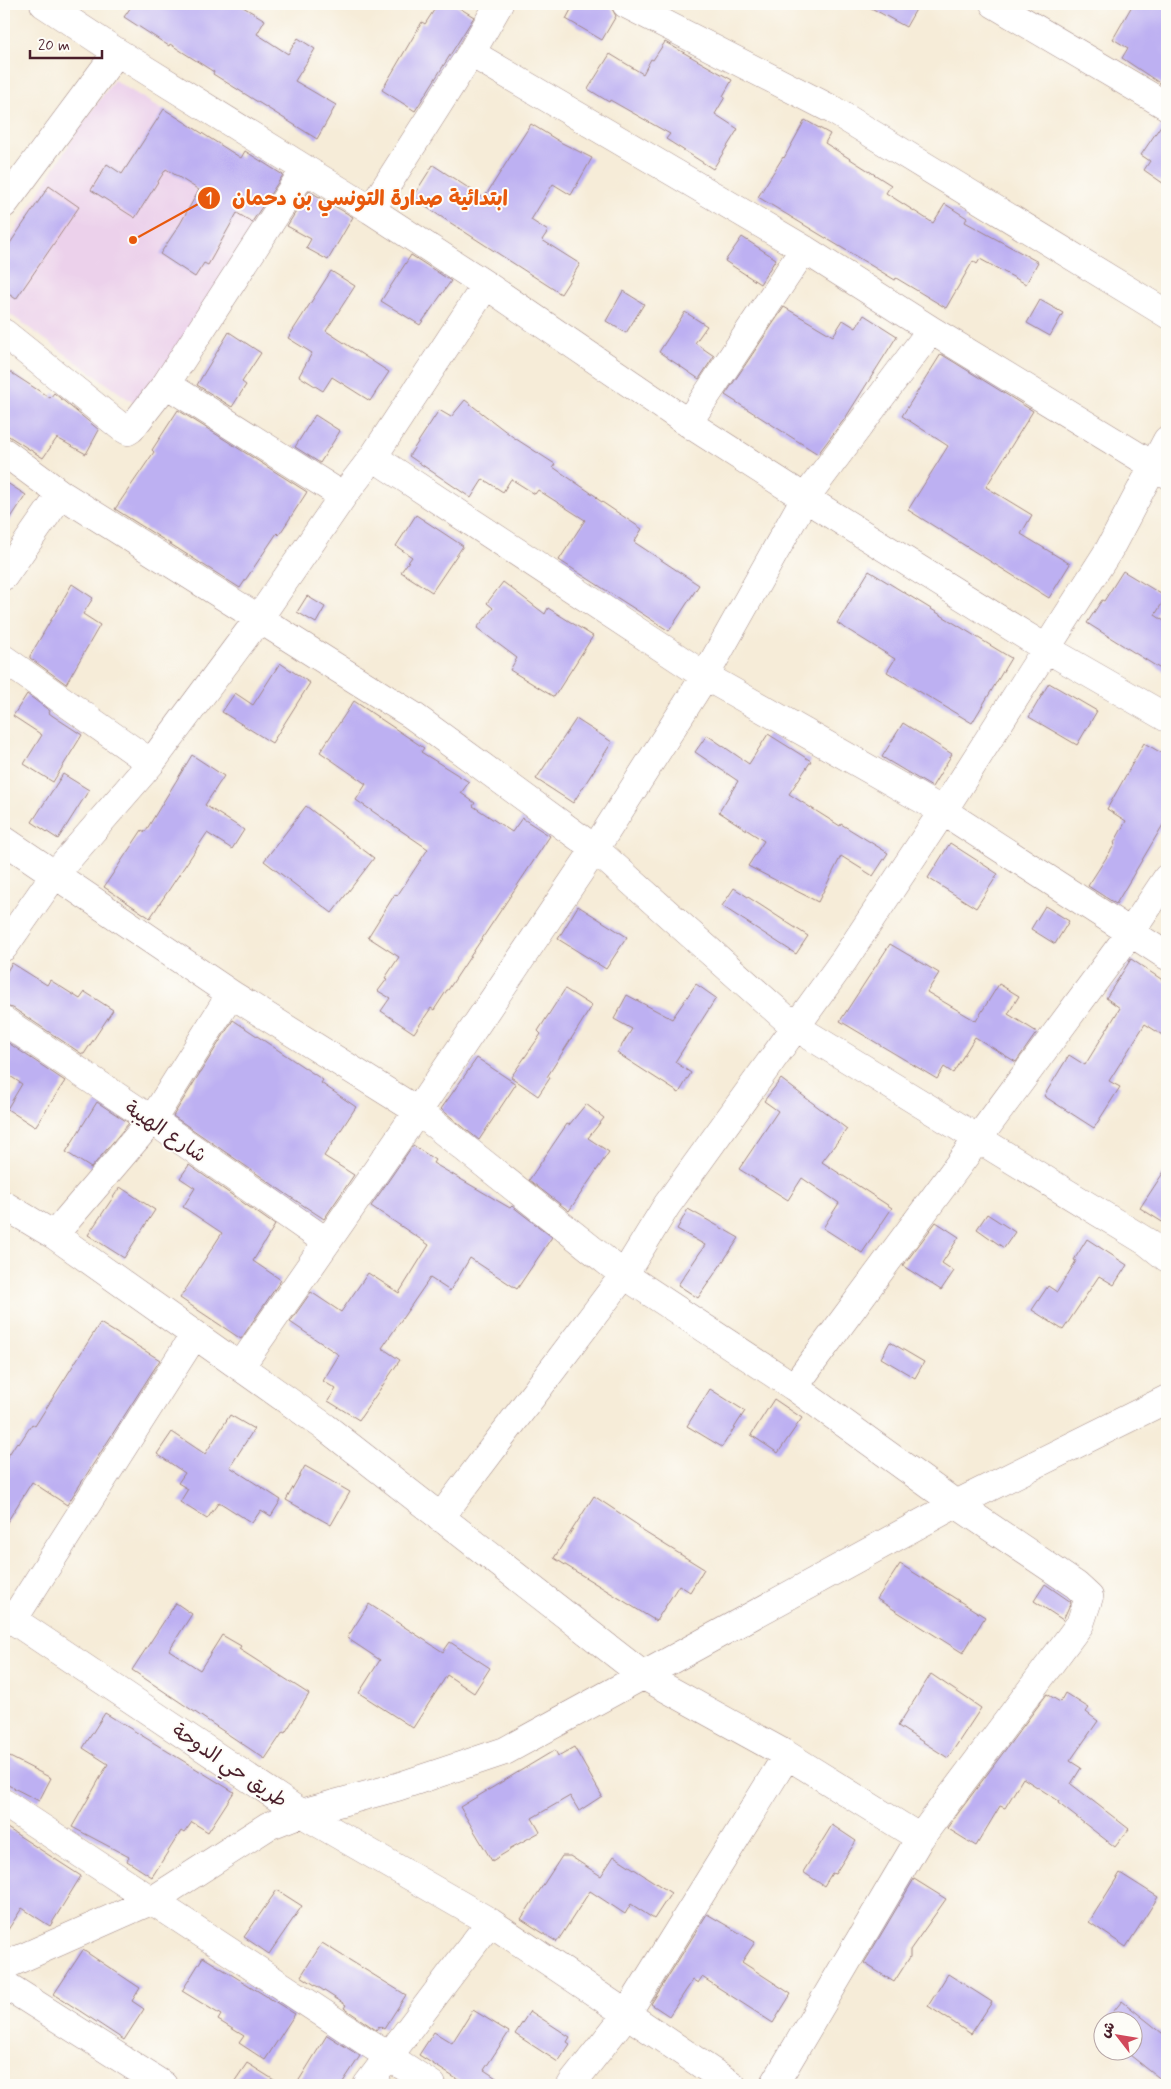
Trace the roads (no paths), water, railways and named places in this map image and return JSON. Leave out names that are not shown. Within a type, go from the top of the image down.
[{"type":"street","points":[[44,4],[117,52],[371,210],[486,285],[688,423],[805,498],[1047,649],[1167,718]]},
{"type":"street","points":[[371,210],[471,53],[499,4]]},
{"type":"street","points":[[626,4],[833,110],[1167,314]]},
{"type":"street","points":[[994,4],[1167,106]]},
{"type":"street","points":[[7,193],[117,52]]},
{"type":"street","points":[[471,53],[804,249],[930,330],[1160,470]]},
{"type":"street","points":[[4,333],[128,431],[134,426],[166,384],[305,169]]},
{"type":"street","points":[[688,423],[804,249]]},
{"type":"street","points":[[4,947],[55,874],[151,763],[259,618],[343,496],[373,457],[486,285]]},
{"type":"street","points":[[240,1367],[596,850],[705,676],[805,498],[930,330]]},
{"type":"street","points":[[166,384],[343,496]]},
{"type":"street","points":[[440,1518],[624,1275],[667,1205],[794,1026],[844,960],[943,811],[1160,470],[1167,440]]},
{"type":"street","points":[[4,452],[61,494],[412,715],[596,850],[794,1026],[1147,1242],[1167,1258]]},
{"type":"street","points":[[373,457],[705,676],[943,811],[1167,956]]},
{"type":"street","points":[[4,576],[61,494]]},
{"type":"street","points":[[4,659],[151,763]]},
{"type":"street","points":[[4,840],[231,994],[418,1111],[624,1275],[794,1387],[956,1504],[1076,1584],[1088,1597],[1080,1624],[920,1838],[774,2085]]},
{"type":"street","points":[[794,1387],[1131,932],[1167,878]]},
{"type":"street","points":[[54,1235],[152,1120],[231,994]]},
{"type":"street","name":"شارع الهيبة","points":[[4,1021],[152,1120],[327,1242]]},
{"type":"street","points":[[4,1205],[54,1235],[325,1427],[644,1676],[787,1755],[920,1838]]},
{"type":"street","points":[[9,1617],[195,1334]]},
{"type":"street","points":[[301,1814],[397,1787],[505,1751],[956,1504],[1167,1399]]},
{"type":"street","name":"طريق حي الدوحة","points":[[9,1617],[301,1814]]},
{"type":"street","points":[[571,2085],[626,2015],[787,1755]]},
{"type":"street","points":[[4,1803],[432,2085]]},
{"type":"street","points":[[301,1814],[490,1922],[732,2085]]},
{"type":"street","name":"طريق حي الدوحة","points":[[4,1966],[152,1900],[268,1826],[301,1814]]},
{"type":"street","points":[[367,2085],[490,1922]]},
{"type":"street","points":[[4,1984],[163,2085]]},
{"type":"place","name":"ابتدائية صدارة التونسي بن دحمان","points":[[133,240]]}]
